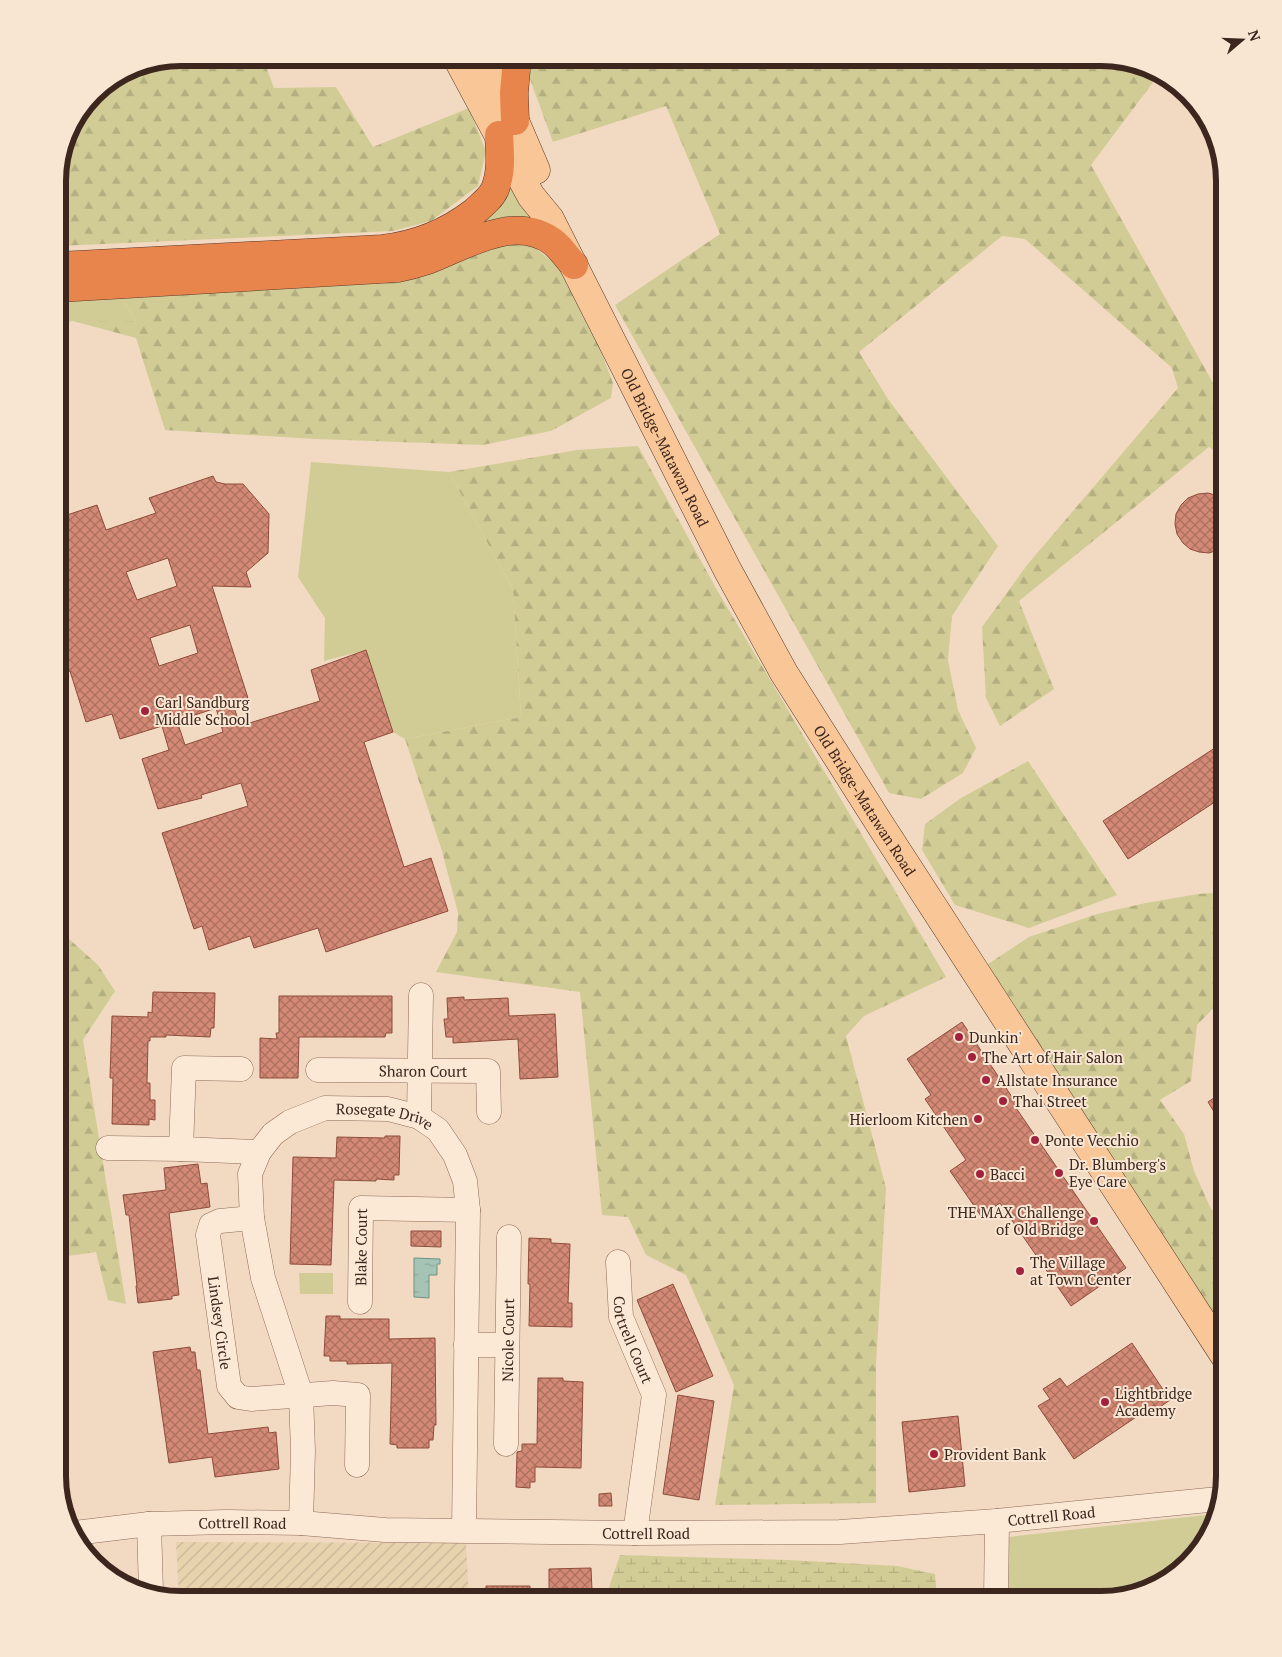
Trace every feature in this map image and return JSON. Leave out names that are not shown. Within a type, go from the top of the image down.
[{"type":"highway","points":[[66,266],[382,249],[415,243],[435,236],[458,224],[488,199],[494,190],[514,93],[516,66]]},
{"type":"highway","points":[[66,288],[398,268],[427,260],[484,237],[510,231],[531,233],[553,242],[574,265]]},
{"type":"main road","name":"Old Bridge-Matawan Road","points":[[463,66],[507,128],[544,188],[550,219],[718,551],[784,673],[886,834],[1216,1343]]},
{"type":"main road","name":"Old Bridge-Matawan Road","points":[[486,66],[507,128]]},
{"type":"street","points":[[419,1117],[421,995]]},
{"type":"street","points":[[181,1149],[184,1068],[241,1069]]},
{"type":"street","name":"Sharon Court","points":[[318,1070],[488,1071],[489,1112]]},
{"type":"street","name":"Rosegate Drive","points":[[301,1524],[303,1451],[301,1395],[263,1278],[252,1218],[250,1174],[258,1152],[273,1134],[290,1122],[324,1108],[388,1109],[419,1117],[438,1130],[454,1155],[465,1181],[468,1210],[464,1530]]},
{"type":"street","points":[[108,1148],[258,1152]]},
{"type":"street","name":"Blake Court","points":[[360,1302],[361,1208],[468,1210]]},
{"type":"street","name":"Lindsey Circle","points":[[252,1218],[220,1221],[212,1225],[208,1235],[229,1386],[238,1397],[251,1399],[333,1393],[358,1395],[357,1465]]},
{"type":"street","name":"Nicole Court","points":[[506,1444],[509,1237]]},
{"type":"street","name":"Cottrell Court","points":[[618,1262],[621,1317],[654,1395],[635,1533]]},
{"type":"street","points":[[466,1345],[506,1345]]},
{"type":"street","name":"Cottrell Road","points":[[81,1532],[148,1524],[227,1522],[301,1524],[385,1530],[635,1533],[840,1532],[997,1521],[1213,1499]]},
{"type":"street","points":[[996,1591],[997,1521]]},
{"type":"street","points":[[148,1524],[151,1587]]},
{"type":"shaded area","points":[[176,1542],[466,1543],[469,1591],[179,1591]]},
{"type":"green space","points":[[174,66],[266,66],[274,88],[336,87],[373,147],[469,108],[486,152],[478,186],[431,221],[393,231],[66,246],[66,174],[70,151],[78,130],[90,111],[111,90],[144,72]]},
{"type":"green space","points":[[529,66],[1108,66],[1131,70],[1155,80],[1091,165],[1216,388],[1216,452],[1209,447],[1019,601],[1054,689],[1000,726],[986,698],[982,627],[1027,565],[1178,388],[1172,368],[1025,239],[1002,236],[859,352],[888,399],[998,546],[952,616],[948,660],[958,710],[976,748],[963,773],[921,799],[889,793],[615,305],[720,234],[666,106],[553,142],[527,71]]},
{"type":"green space","points":[[508,182],[538,228],[477,229]]},
{"type":"green space","points":[[511,242],[533,246],[560,268],[590,323],[613,383],[611,398],[551,431],[483,445],[316,439],[165,430],[136,338],[73,321],[136,321],[119,294],[412,279]]},
{"type":"green space","points":[[119,294],[136,321],[73,321],[66,323],[66,297]]},
{"type":"green space","points":[[638,446],[717,590],[946,977],[864,1016],[846,1036],[886,1188],[876,1365],[876,1503],[715,1505],[734,1385],[686,1275],[646,1255],[628,1217],[602,1215],[580,992],[436,972],[457,932],[458,913],[442,851],[405,739],[521,717],[513,590],[449,472],[577,450]]},
{"type":"green space","points":[[311,462],[449,472],[513,590],[521,717],[405,739],[393,732],[366,650],[324,661],[325,618],[298,577]]},
{"type":"green space","points":[[1028,761],[1117,895],[1029,928],[955,905],[922,850],[925,824],[961,798]]},
{"type":"green space","points":[[1216,893],[1216,1005],[1197,1025],[1191,1081],[1160,1100],[1184,1134],[1194,1171],[1210,1207],[1216,1214],[1216,1343],[976,972],[1029,937],[1097,914],[1198,894]]},
{"type":"green space","points":[[66,936],[98,965],[115,991],[83,1040],[126,1304],[108,1300],[96,1252],[66,1256]]},
{"type":"green space","points":[[299,1273],[333,1273],[333,1294],[300,1294]]},
{"type":"green space","points":[[1209,1515],[1196,1540],[1177,1562],[1152,1579],[1138,1585],[1116,1590],[989,1591],[990,1539]]},
{"type":"green space","points":[[620,1555],[789,1560],[897,1566],[935,1574],[936,1591],[608,1591]]},
{"type":"water","points":[[414,1258],[440,1259],[440,1264],[437,1264],[437,1275],[429,1275],[429,1298],[414,1297]]},
{"type":"building","name":"Carl Sandburg Middle School","points":[[213,476],[216,482],[243,484],[269,514],[268,553],[246,572],[251,587],[212,586],[248,698],[233,704],[240,726],[320,701],[311,670],[366,650],[393,732],[364,742],[404,867],[431,858],[448,911],[326,952],[318,928],[254,948],[250,936],[209,950],[202,926],[194,929],[162,833],[248,806],[241,783],[201,795],[202,798],[158,809],[142,759],[169,750],[162,726],[120,739],[112,714],[86,722],[70,671],[66,672],[66,515],[97,505],[106,530],[156,513],[149,498]],"holes":[[[168,558],[177,586],[137,600],[126,572]],[[190,625],[198,653],[159,666],[150,638]],[[216,708],[223,732],[185,745],[177,721]]]},
{"type":"building","points":[[1208,493],[1216,495],[1216,551],[1209,553],[1190,549],[1177,534],[1175,524],[1176,514],[1181,505],[1188,498]]},
{"type":"building","points":[[1216,747],[1216,801],[1128,859],[1103,821]]},
{"type":"building","points":[[153,992],[215,993],[214,1028],[211,1028],[210,1037],[166,1035],[166,1037],[150,1037],[150,1041],[148,1041],[147,1083],[150,1083],[150,1100],[155,1100],[155,1120],[149,1119],[149,1125],[112,1124],[113,1078],[110,1078],[112,1016],[148,1017],[148,1012],[152,1013]]},
{"type":"building","points":[[279,996],[392,996],[392,1033],[386,1033],[385,1037],[299,1037],[298,1078],[260,1078],[260,1038],[277,1039],[276,1033],[279,1033]]},
{"type":"building","points":[[464,997],[464,1000],[508,998],[509,1016],[555,1014],[558,1077],[520,1079],[518,1039],[453,1043],[453,1037],[446,1037],[444,1019],[448,1019],[447,998]]},
{"type":"building","points":[[962,1022],[1018,1106],[1016,1108],[1126,1268],[1071,1306],[1000,1203],[981,1216],[950,1171],[966,1160],[925,1099],[931,1095],[907,1059]]},
{"type":"building","points":[[1216,1096],[1216,1115],[1208,1102]]},
{"type":"building","points":[[385,1136],[400,1136],[399,1175],[394,1175],[394,1180],[334,1180],[331,1265],[290,1264],[293,1157],[336,1158],[337,1137],[385,1138]]},
{"type":"building","points":[[198,1164],[201,1184],[207,1183],[210,1207],[169,1213],[179,1295],[172,1296],[172,1299],[138,1303],[129,1215],[126,1215],[123,1195],[166,1190],[164,1168]]},
{"type":"building","points":[[411,1231],[441,1231],[441,1247],[411,1246]]},
{"type":"building","points":[[529,1238],[551,1239],[551,1243],[570,1244],[568,1303],[572,1303],[572,1327],[529,1326]]},
{"type":"building","points":[[673,1284],[713,1376],[676,1392],[637,1300]]},
{"type":"building","points":[[326,1316],[340,1316],[340,1319],[389,1319],[389,1339],[435,1338],[436,1425],[434,1425],[433,1440],[429,1440],[429,1448],[397,1448],[397,1445],[390,1444],[392,1363],[347,1364],[347,1361],[330,1361],[330,1356],[324,1356]]},
{"type":"building","name":"Lightbridge Academy","points":[[1132,1343],[1170,1400],[1157,1409],[1154,1405],[1074,1459],[1038,1406],[1050,1399],[1043,1389],[1060,1378],[1067,1387]]},
{"type":"building","points":[[190,1347],[191,1352],[195,1352],[197,1370],[200,1370],[208,1434],[268,1427],[269,1433],[276,1432],[279,1469],[215,1477],[212,1457],[169,1463],[153,1352]]},
{"type":"building","points":[[538,1378],[563,1378],[563,1381],[583,1382],[581,1468],[535,1467],[535,1482],[530,1482],[530,1488],[516,1487],[517,1452],[522,1451],[522,1444],[537,1444]]},
{"type":"building","points":[[678,1395],[714,1401],[699,1500],[663,1494]]},
{"type":"building","name":"Provident Bank","points":[[958,1416],[965,1486],[909,1492],[902,1422]]},
{"type":"building","points":[[611,1493],[612,1506],[599,1506],[599,1494]]},
{"type":"building","points":[[591,1568],[592,1590],[567,1591],[567,1588],[549,1589],[549,1569]]},
{"type":"building","points":[[486,1586],[530,1586],[530,1591],[486,1591]]},
{"type":"place","name":"Carl Sandburg Middle School","points":[[145,711]]},
{"type":"place","name":"Dunkin'","points":[[959,1037]]},
{"type":"place","name":"The Art of Hair Salon","points":[[972,1057]]},
{"type":"place","name":"Allstate Insurance","points":[[986,1080]]},
{"type":"place","name":"Thai Street","points":[[1003,1101]]},
{"type":"place","name":"Hierloom Kitchen","points":[[978,1119]]},
{"type":"place","name":"Ponte Vecchio","points":[[1035,1140]]},
{"type":"place","name":"Dr. Blumberg's Eye Care","points":[[1059,1173]]},
{"type":"place","name":"Bacci","points":[[980,1174]]},
{"type":"place","name":"THE MAX Challenge of Old Bridge","points":[[1094,1221]]},
{"type":"place","name":"The Village at Town Center","points":[[1020,1271]]},
{"type":"place","name":"Lightbridge Academy","points":[[1105,1402]]},
{"type":"place","name":"Provident Bank","points":[[934,1454]]}]
